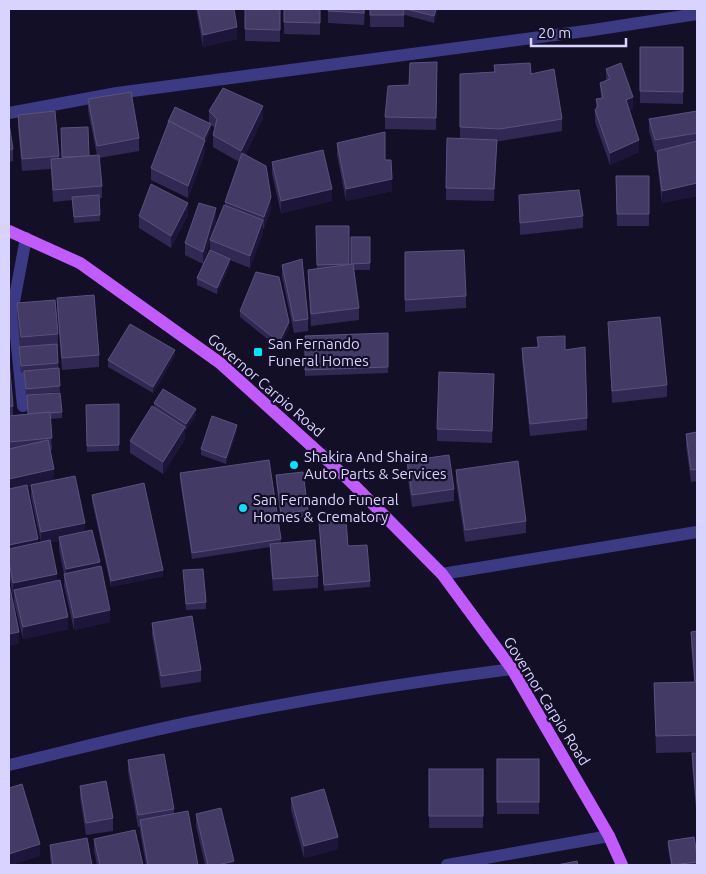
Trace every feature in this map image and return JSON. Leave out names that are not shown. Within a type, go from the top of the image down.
[{"type":"main road","name":"Governor Carpio Road","points":[[9,231],[80,263],[220,363],[349,480],[442,574],[512,669],[608,836],[622,865]]},
{"type":"street","points":[[9,113],[127,91],[593,30],[697,14]]},
{"type":"street","points":[[23,406],[13,307],[26,238]]},
{"type":"street","points":[[442,574],[697,532]]},
{"type":"street","points":[[9,765],[209,718],[392,685],[512,669]]},
{"type":"street","points":[[447,865],[608,836]]},
{"type":"building","points":[[198,9],[234,9],[237,27],[203,35]]},
{"type":"building","points":[[245,9],[280,9],[280,30],[245,29]]},
{"type":"building","points":[[284,9],[320,9],[320,23],[284,22]]},
{"type":"building","points":[[328,9],[364,9],[364,13],[328,11]]},
{"type":"building","points":[[370,9],[404,9],[404,15],[370,15]]},
{"type":"building","points":[[406,9],[436,9],[434,16]]},
{"type":"building","points":[[640,47],[683,47],[683,92],[640,91]]},
{"type":"building","points":[[437,62],[436,118],[385,117],[388,86],[409,85],[410,63]]},
{"type":"building","points":[[530,63],[531,74],[554,69],[562,119],[500,129],[460,127],[460,74],[495,72],[494,65]]},
{"type":"building","points":[[621,63],[633,97],[626,100],[639,140],[610,153],[595,110],[598,106],[596,99],[603,98],[600,83],[610,79],[606,69]]},
{"type":"building","points":[[223,88],[263,106],[241,151],[213,135],[217,119],[209,111]]},
{"type":"building","points":[[131,92],[139,138],[97,146],[88,99]]},
{"type":"building","points":[[175,107],[211,124],[204,139],[168,122]]},
{"type":"building","points":[[55,111],[59,156],[22,159],[18,115]]},
{"type":"building","points":[[697,111],[697,133],[655,140],[649,119]]},
{"type":"building","points":[[169,121],[205,140],[188,186],[151,168]]},
{"type":"building","points":[[9,123],[13,149],[9,150]]},
{"type":"building","points":[[88,127],[89,156],[62,157],[61,128]]},
{"type":"building","points":[[385,132],[385,160],[391,160],[392,179],[346,189],[337,143]]},
{"type":"building","points":[[447,138],[497,140],[494,189],[446,188]]},
{"type":"building","points":[[697,141],[697,183],[662,191],[657,151]]},
{"type":"building","points":[[323,150],[332,189],[281,201],[272,162]]},
{"type":"building","points":[[242,153],[266,166],[271,197],[264,217],[225,202]]},
{"type":"building","points":[[99,155],[102,186],[53,190],[51,159]]},
{"type":"building","points":[[616,176],[649,176],[649,214],[617,214]]},
{"type":"building","points":[[151,184],[188,203],[171,236],[139,216]]},
{"type":"building","points":[[579,190],[583,216],[520,223],[519,195]]},
{"type":"building","points":[[99,195],[100,215],[74,217],[72,197]]},
{"type":"building","points":[[199,203],[216,208],[203,252],[185,243]]},
{"type":"building","points":[[224,205],[263,220],[250,256],[210,240]]},
{"type":"building","points":[[316,226],[349,226],[349,264],[317,265]]},
{"type":"building","points":[[351,237],[370,237],[370,263],[351,264]]},
{"type":"building","points":[[210,250],[230,259],[217,288],[197,278]]},
{"type":"building","points":[[464,250],[466,296],[405,300],[405,252]]},
{"type":"building","points":[[302,259],[308,319],[294,321],[282,265]]},
{"type":"building","points":[[353,264],[359,308],[311,314],[308,270]]},
{"type":"building","points":[[256,272],[279,277],[289,322],[279,342],[240,311]]},
{"type":"building","points":[[94,295],[99,355],[62,358],[57,298]]},
{"type":"building","points":[[55,300],[58,334],[21,337],[17,303]]},
{"type":"building","points":[[660,317],[667,385],[612,391],[608,322]]},
{"type":"building","points":[[130,324],[175,350],[153,387],[108,360]]},
{"type":"building","points":[[388,333],[388,367],[305,370],[305,336]]},
{"type":"building","points":[[565,336],[565,350],[585,347],[587,418],[530,424],[522,348],[539,347],[537,337]]},
{"type":"building","points":[[57,344],[58,363],[21,366],[19,347]]},
{"type":"building","points":[[9,360],[13,406],[9,407]]},
{"type":"building","points":[[59,368],[60,386],[26,389],[24,371]]},
{"type":"building","points":[[439,372],[494,374],[492,431],[437,429]]},
{"type":"building","points":[[163,389],[196,409],[186,424],[154,403]]},
{"type":"building","points":[[60,393],[62,412],[28,414],[27,395]]},
{"type":"building","points":[[119,404],[119,445],[87,446],[86,405]]},
{"type":"building","points":[[152,406],[185,427],[163,462],[130,441]]},
{"type":"building","points":[[50,412],[52,438],[9,442],[9,416]]},
{"type":"building","points":[[212,416],[237,425],[226,458],[201,449]]},
{"type":"building","points":[[697,432],[697,469],[691,470],[686,434]]},
{"type":"building","points":[[48,440],[54,469],[9,479],[9,449]]},
{"type":"building","points":[[449,455],[454,489],[412,495],[407,461]]},
{"type":"building","points":[[269,460],[281,539],[192,553],[180,473]]},
{"type":"building","points":[[518,461],[526,521],[465,530],[456,470]]},
{"type":"building","points":[[303,472],[308,510],[281,514],[276,475]]},
{"type":"building","points":[[75,476],[85,523],[41,532],[31,485]]},
{"type":"building","points":[[144,483],[163,570],[111,581],[92,495]]},
{"type":"building","points":[[27,485],[38,539],[9,545],[9,489]]},
{"type":"building","points":[[346,520],[348,546],[367,545],[370,581],[324,585],[319,522]]},
{"type":"building","points":[[92,530],[100,562],[66,569],[59,537]]},
{"type":"building","points":[[50,540],[57,574],[13,583],[9,562],[9,549]]},
{"type":"building","points":[[315,540],[318,576],[273,579],[270,544]]},
{"type":"building","points":[[101,566],[110,610],[74,618],[64,574]]},
{"type":"building","points":[[203,569],[206,602],[186,604],[183,570]]},
{"type":"building","points":[[60,580],[68,617],[23,627],[14,590]]},
{"type":"building","points":[[9,583],[19,632],[9,634]]},
{"type":"building","points":[[192,616],[201,670],[161,676],[152,623]]},
{"type":"building","points":[[697,631],[697,681],[695,681],[691,632]]},
{"type":"building","points":[[697,682],[697,735],[656,736],[654,683]]},
{"type":"building","points":[[692,753],[697,753],[697,809]]},
{"type":"building","points":[[164,754],[174,809],[138,815],[128,760]]},
{"type":"building","points":[[497,759],[539,759],[539,802],[497,802]]},
{"type":"building","points":[[429,769],[483,769],[483,816],[429,816]]},
{"type":"building","points":[[106,781],[113,818],[86,823],[80,786]]},
{"type":"building","points":[[22,784],[40,844],[9,854],[9,788]]},
{"type":"building","points":[[324,789],[338,837],[304,846],[291,798]]},
{"type":"building","points":[[221,808],[234,861],[218,865],[208,865],[196,814]]},
{"type":"building","points":[[188,811],[198,865],[148,865],[140,820]]},
{"type":"building","points":[[135,830],[143,865],[100,865],[94,839]]},
{"type":"building","points":[[694,837],[697,862],[672,865],[668,841]]},
{"type":"building","points":[[87,838],[92,865],[53,865],[50,845]]},
{"type":"building","points":[[577,861],[578,865],[557,865]]},
{"type":"place","name":"San Fernando Funeral Homes","points":[[258,352]]},
{"type":"place","name":"Shakira And Shaira Auto Parts & Services","points":[[294,465]]},
{"type":"place","name":"San Fernando Funeral Homes & Crematory","points":[[243,508]]}]
